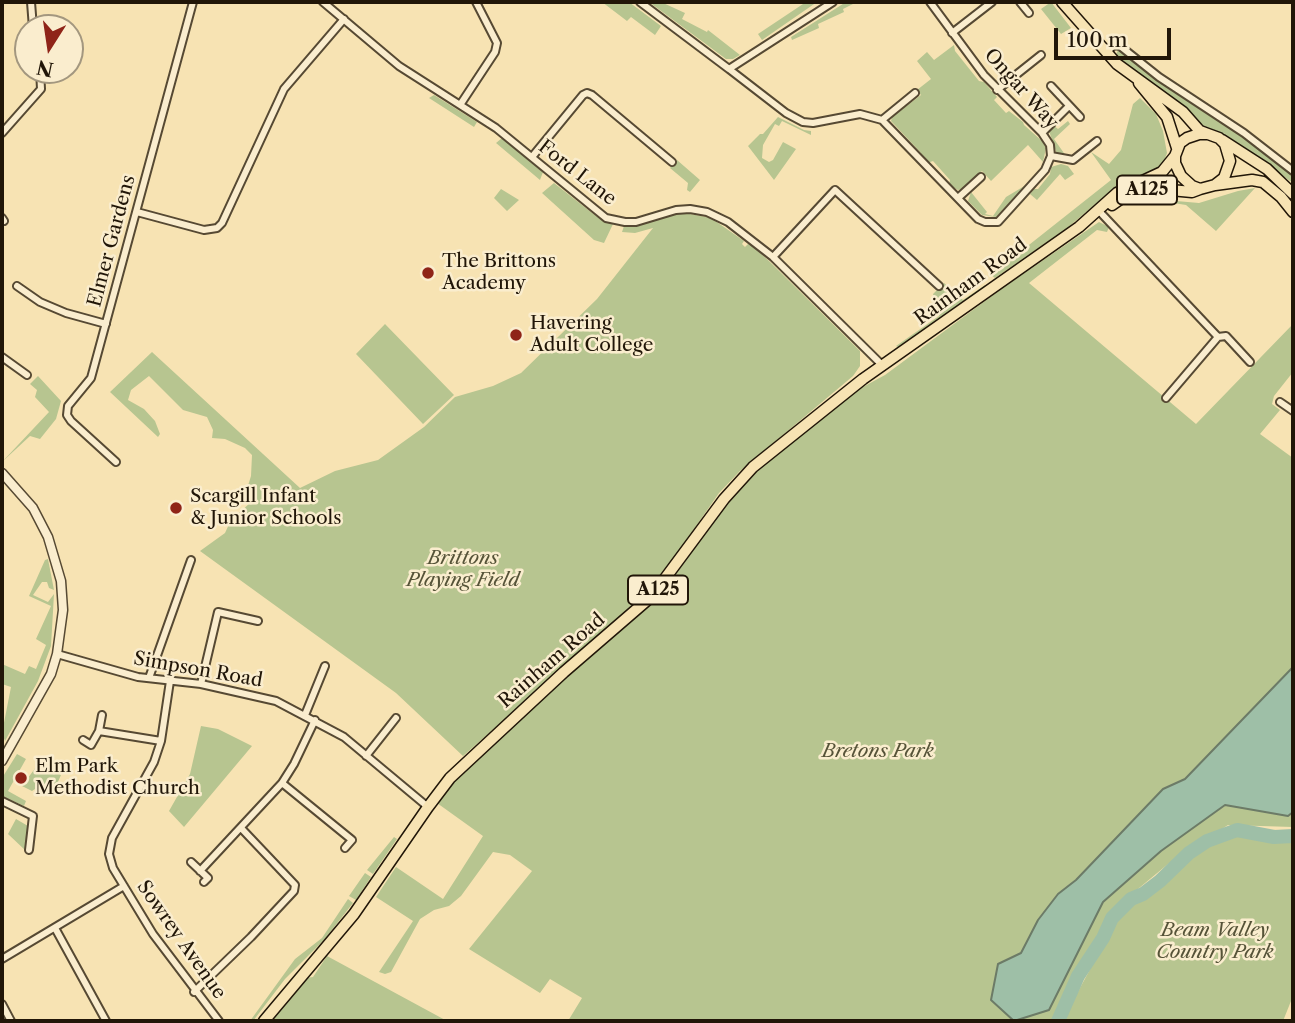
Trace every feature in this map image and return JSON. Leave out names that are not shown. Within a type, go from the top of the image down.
[{"type":"main road","name":"A125","points":[[1067,4],[1117,64],[1183,112],[1198,130],[1208,134]]},
{"type":"main road","name":"A125","points":[[1131,75],[1167,117],[1176,152]]},
{"type":"main road","points":[[1293,194],[1267,169],[1219,138],[1208,134],[1191,135],[1180,143],[1176,152],[1177,171],[1192,186],[1200,189],[1252,180],[1263,182],[1281,197],[1293,212]]},
{"type":"main road","points":[[1215,186],[1224,178],[1230,162],[1226,144],[1219,138]]},
{"type":"main road","name":"Rainham Road","points":[[1099,211],[1117,193],[1162,172],[1176,152]]},
{"type":"main road","name":"Rainham Road","points":[[264,1021],[354,915],[428,807],[467,761],[652,596],[724,499],[753,467],[844,394],[1099,211],[1135,193],[1160,189],[1192,192],[1200,189]]},
{"type":"street","name":"Elmer Gardens","points":[[116,462],[71,421],[67,415],[68,406],[91,378],[193,2]]},
{"type":"street","name":"Ford Lane","points":[[323,2],[399,66],[496,128],[606,218],[636,222],[676,210],[690,209],[707,212],[732,225],[773,257],[883,366]]},
{"type":"street","points":[[460,105],[495,52],[497,43],[476,2]]},
{"type":"street","points":[[640,2],[786,113],[803,122],[813,123],[860,114],[882,120],[978,219],[998,222],[1045,170],[1051,156]]},
{"type":"street","points":[[729,69],[833,2]]},
{"type":"street","name":"Ongar Way","points":[[930,2],[997,90],[1042,134],[1050,145],[1051,156],[1073,160],[1097,141]]},
{"type":"street","points":[[953,33],[992,2]]},
{"type":"street","points":[[1020,2],[1029,13]]},
{"type":"street","points":[[137,212],[204,230],[217,228],[222,223],[284,89],[344,19]]},
{"type":"street","points":[[1106,52],[1114,45],[1120,46],[1159,77],[1244,133],[1293,171]]},
{"type":"street","points":[[997,90],[1041,55]]},
{"type":"street","points":[[2,133],[37,96],[41,84]]},
{"type":"street","points":[[1051,86],[1080,117]]},
{"type":"street","points":[[532,157],[587,93],[592,94],[671,162]]},
{"type":"street","points":[[882,120],[915,93]]},
{"type":"street","points":[[1042,134],[1069,106]]},
{"type":"street","points":[[957,198],[981,177]]},
{"type":"street","points":[[773,257],[835,190],[939,286]]},
{"type":"street","points":[[1099,211],[1218,337]]},
{"type":"street","points":[[17,286],[40,302],[66,313],[106,324]]},
{"type":"street","points":[[1166,398],[1218,337],[1226,336],[1250,362]]},
{"type":"street","points":[[2,357],[27,375]]},
{"type":"street","points":[[1280,402],[1293,411]]},
{"type":"street","points":[[2,473],[33,508],[48,537],[57,561],[63,610],[57,654],[51,674],[2,761]]},
{"type":"street","points":[[149,678],[191,560]]},
{"type":"street","points":[[201,684],[218,612],[258,621]]},
{"type":"street","name":"Simpson Road","points":[[57,654],[138,677],[201,684],[276,701],[344,737],[428,807]]},
{"type":"street","points":[[305,715],[325,666]]},
{"type":"street","name":"Sowrey Avenue","points":[[170,681],[161,741],[154,762],[112,838],[109,854],[124,886],[153,934],[194,992],[219,1021]]},
{"type":"street","points":[[83,740],[91,745],[99,731],[102,715]]},
{"type":"street","points":[[366,756],[396,718]]},
{"type":"street","points":[[200,871],[282,783],[315,720]]},
{"type":"street","points":[[99,731],[161,741]]},
{"type":"street","points":[[282,783],[352,840],[345,848]]},
{"type":"street","points":[[2,801],[33,816],[29,850]]},
{"type":"street","points":[[194,992],[294,891],[295,885],[241,828]]},
{"type":"street","points":[[191,862],[208,878],[204,882]]},
{"type":"street","points":[[2,959],[124,886]]},
{"type":"street","points":[[55,928],[106,1021]]},
{"type":"street","points":[[2,1004],[11,1021]]},
{"type":"green space","points":[[602,2],[629,2],[661,26],[655,35],[631,17],[627,21]]},
{"type":"green space","points":[[649,2],[661,2],[685,13],[682,19],[707,32],[708,30],[740,55],[726,59]]},
{"type":"green space","points":[[806,2],[817,2],[762,40],[758,34]]},
{"type":"green space","points":[[846,2],[857,2],[843,9],[844,12],[818,24],[819,28],[792,40],[791,37]]},
{"type":"green space","points":[[1051,2],[1071,28],[1061,34],[1041,9]]},
{"type":"green space","points":[[954,45],[955,51],[979,81],[984,82],[997,97],[994,100],[1006,113],[1009,111],[1023,122],[1042,141],[1046,148],[1043,162],[1028,145],[991,181],[982,171],[963,189],[958,190],[949,185],[950,180],[933,161],[927,163],[921,157],[921,153],[891,121],[892,117],[921,95],[917,90],[931,79],[917,61],[927,52],[934,60]]},
{"type":"green space","points":[[1118,50],[1155,78],[1246,138],[1293,175],[1293,183],[1236,143],[1202,129],[1181,104],[1115,57]]},
{"type":"green space","points":[[434,95],[477,122],[474,127],[429,98]]},
{"type":"green space","points":[[1140,98],[1156,114],[1163,131],[1167,153],[1162,166],[1157,171],[1121,186],[1119,184],[1066,229],[995,278],[991,275],[1111,180],[1091,152],[1109,164],[1121,150],[1133,104]]},
{"type":"green space","points":[[778,117],[811,131],[811,135],[782,121],[779,126],[775,124],[763,145],[762,158],[769,162],[773,160],[783,142],[796,149],[774,180],[748,146]]},
{"type":"green space","points":[[1068,121],[1070,124],[1054,139],[1066,156],[1057,154],[1049,131],[1053,125],[1058,129]]},
{"type":"green space","points":[[502,138],[543,172],[540,180],[496,143]]},
{"type":"green space","points":[[677,160],[700,180],[690,192],[687,190],[688,183],[670,168]]},
{"type":"green space","points":[[1061,164],[1068,166],[1074,174],[1065,180],[1060,174],[1037,200],[1030,194],[1034,189],[1038,189],[1050,174],[1051,167]]},
{"type":"green space","points":[[554,183],[596,216],[613,224],[604,243],[594,240],[542,193]]},
{"type":"green space","points":[[1026,185],[996,217],[982,215],[968,201],[971,192],[987,212],[985,214],[993,216],[1006,197]]},
{"type":"green space","points":[[1255,188],[1216,231],[1186,205],[1142,198],[1199,203]]},
{"type":"green space","points":[[501,189],[519,200],[507,211],[494,198]]},
{"type":"green space","name":"Brittons Playing Field","points":[[676,214],[711,218],[744,241],[742,244],[745,247],[749,243],[860,351],[860,366],[853,376],[740,471],[719,493],[662,575],[642,598],[463,756],[396,693],[200,551],[225,533],[231,520],[250,503],[246,492],[251,476],[252,455],[245,448],[225,439],[212,438],[213,430],[207,417],[183,410],[149,376],[131,390],[128,400],[144,409],[155,421],[160,434],[158,437],[110,392],[152,352],[300,488],[335,471],[378,460],[424,427],[455,397],[493,386],[521,373],[597,299],[653,228],[635,233],[622,232],[624,226]]},
{"type":"green space","name":"Bretons Park","points":[[1099,222],[1109,227],[1107,232],[1097,230],[1029,283],[1196,424],[1293,324],[1293,372],[1274,396],[1272,404],[1280,410],[1260,434],[1293,458],[1293,827],[1228,825],[1168,864],[1115,908],[1057,1021],[568,1021],[582,998],[550,979],[540,993],[469,949],[532,871],[510,855],[493,852],[461,896],[449,906],[434,910],[420,919],[391,972],[379,972],[413,921],[376,897],[396,867],[443,899],[483,836],[437,803],[464,768],[567,674],[645,609],[669,584],[734,493],[754,472],[861,388],[885,375],[1004,287]]},
{"type":"green space","points":[[944,283],[963,300],[985,285],[985,288],[896,346],[939,316],[933,294]]},
{"type":"green space","points":[[385,324],[454,395],[423,424],[356,354]]},
{"type":"green space","points":[[38,376],[61,401],[56,419],[40,439],[30,436],[2,462],[49,412],[35,397],[37,390],[30,384]]},
{"type":"green space","points":[[48,559],[54,590],[49,588],[47,582],[42,582],[33,595],[48,602],[54,594],[51,646],[38,681],[5,741],[2,733],[11,687],[2,684],[2,664],[25,674],[29,666],[36,669],[46,645],[36,639],[51,606],[29,596],[45,560]]},
{"type":"green space","points":[[201,726],[218,729],[252,746],[184,827],[169,811],[190,774]]},
{"type":"green space","points":[[17,754],[26,759],[8,791],[26,801],[24,806],[2,796],[2,778]]},
{"type":"green space","points":[[39,763],[61,775],[52,795],[38,787],[32,791],[22,786]]},
{"type":"green space","points":[[16,819],[28,826],[26,851],[8,834]]},
{"type":"green space","name":"Beam Valley Country Park","points":[[1238,835],[1293,842],[1293,996],[1283,1021],[1062,1021],[1124,907],[1145,897],[1209,844]]},
{"type":"green space","points":[[394,837],[397,839],[373,874],[367,870]]},
{"type":"green space","points":[[365,873],[371,877],[356,900],[349,896]]},
{"type":"green space","points":[[348,899],[353,903],[324,940],[285,979],[253,1021],[250,1021],[295,959],[322,938]]},
{"type":"green space","points":[[327,956],[447,1021],[270,1021],[306,978],[313,977]]},
{"type":"shaded area","points":[[1293,667],[1293,812],[1288,816],[1225,805],[1161,851],[1103,902],[1049,1010],[1014,1021],[991,1000],[998,964],[1021,953],[1038,920],[1058,894],[1076,880],[1163,789],[1185,779]]},
{"type":"waterway","points":[[1058,1021],[1078,976],[1103,938],[1112,918],[1131,899],[1160,881],[1189,853],[1207,841],[1237,830],[1274,837],[1293,836]]},
{"type":"place","name":"The Brittons Academy","points":[[428,273]]},
{"type":"place","name":"Havering Adult College","points":[[516,335]]},
{"type":"place","name":"Scargill Infant & Junior Schools","points":[[176,508]]},
{"type":"place","name":"Elm Park Methodist Church","points":[[21,778]]}]
